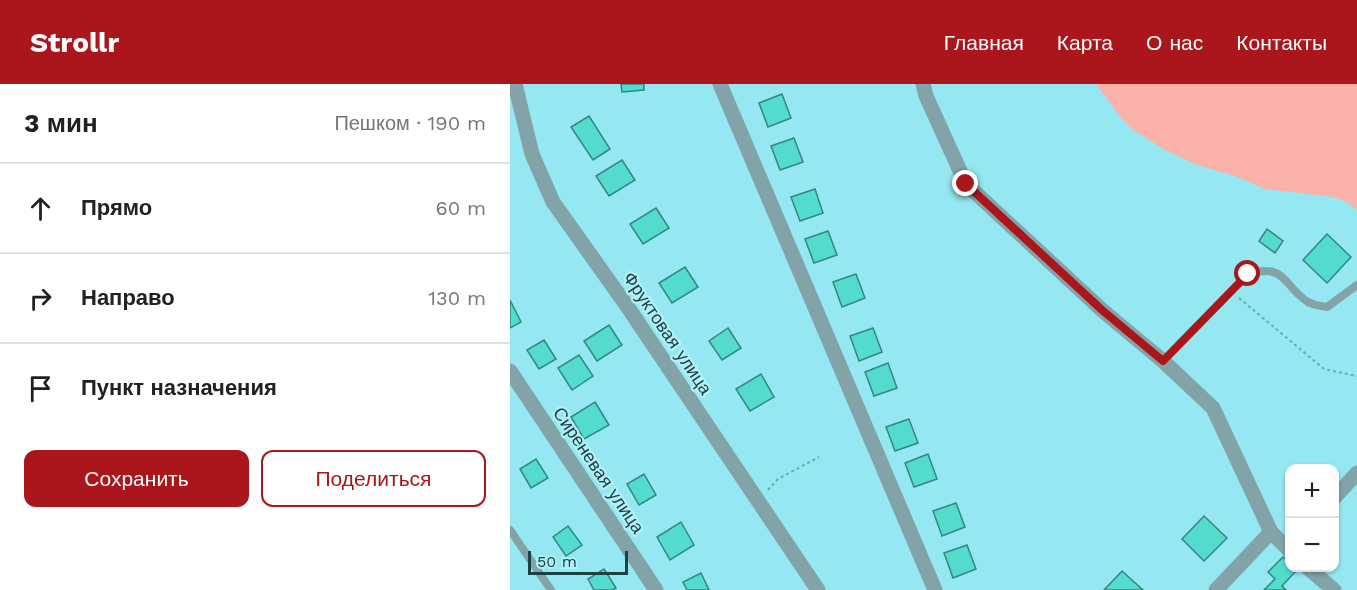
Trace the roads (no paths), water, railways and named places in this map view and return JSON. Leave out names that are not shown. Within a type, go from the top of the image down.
[{"type":"street","name":"Фруктовая улица","points":[[515,84],[532,154],[553,202],[629,309],[818,590]]},
{"type":"street","points":[[720,84],[935,590]]},
{"type":"street","points":[[923,84],[926,96],[966,184],[1102,310],[1163,361],[1213,408],[1271,532],[1285,546]]},
{"type":"street","name":"Сиреневая улица","points":[[510,371],[656,590]]},
{"type":"street","points":[[1339,493],[1357,473]]},
{"type":"street","points":[[1216,590],[1271,532]]},
{"type":"street","points":[[1314,572],[1334,590]]},
{"type":"lane","points":[[1163,361],[1248,274],[1265,269],[1280,274],[1309,303],[1327,307],[1357,285]]},
{"type":"lane","points":[[510,530],[551,590]]}]
